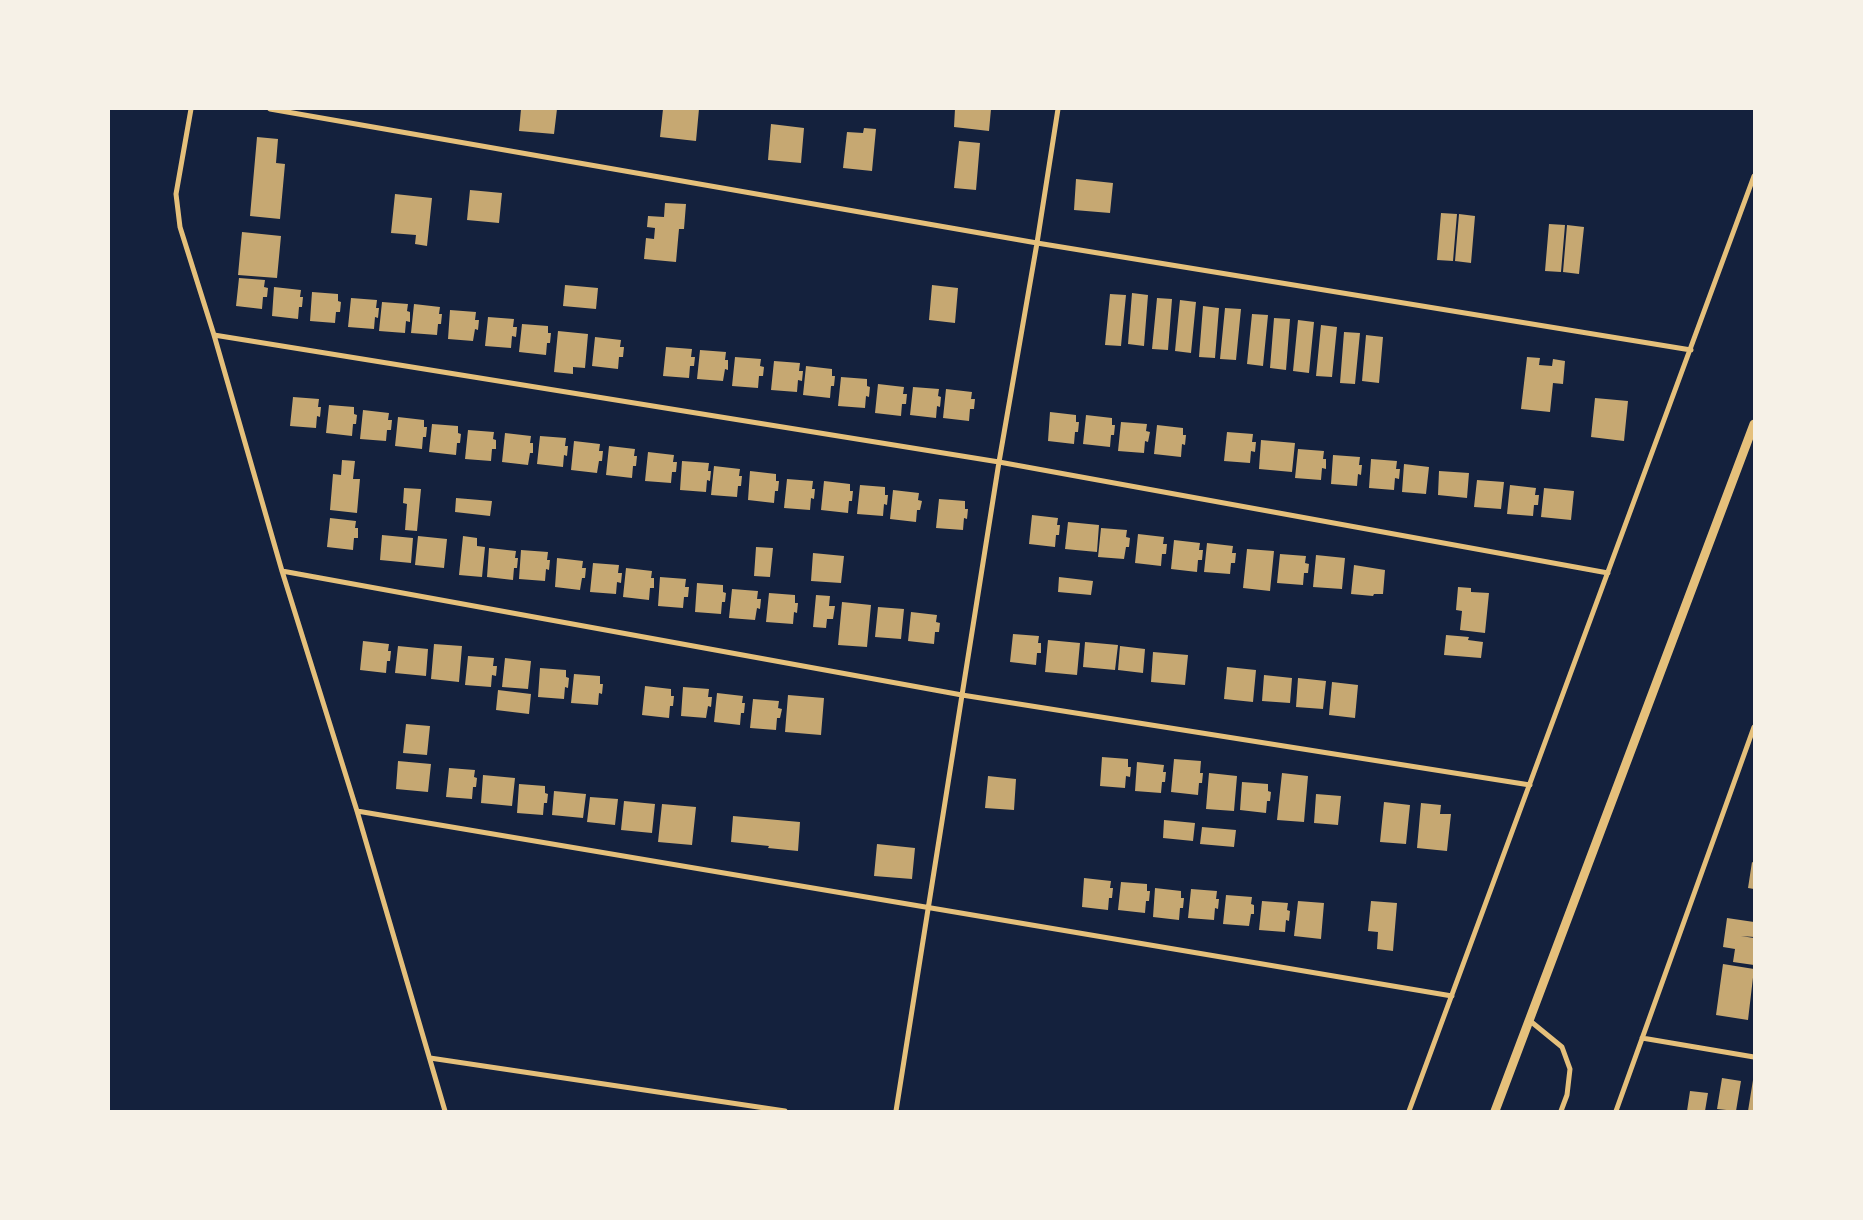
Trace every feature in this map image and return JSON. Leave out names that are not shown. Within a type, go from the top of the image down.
[{"type":"street","points":[[191,109],[176,194],[180,226],[214,335],[282,571],[357,811],[445,1111]]},
{"type":"street","points":[[270,109],[1037,243],[1691,350]]},
{"type":"street","points":[[896,1111],[999,462],[1058,109]]},
{"type":"street","points":[[1409,1111],[1754,176]]},
{"type":"street","points":[[214,335],[999,462],[1608,573]]},
{"type":"street","points":[[1495,1111],[1754,424]]},
{"type":"street","points":[[282,571],[962,695],[1530,785]]},
{"type":"street","points":[[1616,1111],[1754,727]]},
{"type":"street","points":[[357,811],[1452,996]]},
{"type":"street","points":[[1529,1020],[1562,1046],[1570,1069],[1567,1095],[1562,1111]]},
{"type":"street","points":[[1642,1038],[1754,1056]]},
{"type":"street","points":[[430,1058],[784,1111]]},
{"type":"building","points":[[521,109],[557,109],[554,134],[519,131]]},
{"type":"building","points":[[663,109],[699,109],[696,141],[660,137]]},
{"type":"building","points":[[955,109],[991,109],[989,131],[954,127]]},
{"type":"building","points":[[771,124],[804,128],[801,163],[768,160]]},
{"type":"building","points":[[864,128],[876,129],[872,171],[843,168],[847,132],[863,133]]},
{"type":"building","points":[[257,137],[278,139],[276,163],[285,164],[280,219],[250,216]]},
{"type":"building","points":[[959,141],[980,143],[976,190],[954,188]]},
{"type":"building","points":[[1076,179],[1113,183],[1110,213],[1074,210]]},
{"type":"building","points":[[470,190],[502,193],[499,223],[467,220]]},
{"type":"building","points":[[395,194],[432,198],[427,246],[415,244],[416,235],[391,233]]},
{"type":"building","points":[[665,203],[686,204],[684,229],[679,229],[676,262],[644,259],[646,238],[654,239],[655,228],[647,227],[648,216],[664,217]]},
{"type":"building","points":[[1441,213],[1457,214],[1453,261],[1437,260]]},
{"type":"building","points":[[1459,214],[1475,216],[1471,263],[1455,261]]},
{"type":"building","points":[[1549,224],[1565,225],[1561,272],[1545,271]]},
{"type":"building","points":[[1567,225],[1584,227],[1579,274],[1563,272]]},
{"type":"building","points":[[242,232],[281,236],[277,278],[238,275]]},
{"type":"building","points":[[239,278],[265,280],[264,287],[268,288],[267,297],[263,297],[262,309],[236,306]]},
{"type":"building","points":[[565,285],[598,288],[596,309],[563,306]]},
{"type":"building","points":[[932,285],[958,288],[955,323],[929,320]]},
{"type":"building","points":[[274,287],[301,290],[300,297],[303,297],[302,307],[299,307],[298,319],[272,316]]},
{"type":"building","points":[[312,292],[338,294],[338,301],[341,302],[340,312],[336,312],[335,323],[310,321]]},
{"type":"building","points":[[1132,293],[1148,295],[1144,346],[1128,344]]},
{"type":"building","points":[[1110,294],[1126,295],[1121,346],[1105,345]]},
{"type":"building","points":[[351,298],[377,300],[376,308],[379,308],[378,318],[375,317],[374,329],[348,327]]},
{"type":"building","points":[[1157,298],[1172,299],[1168,350],[1152,349]]},
{"type":"building","points":[[1180,300],[1196,302],[1191,353],[1175,351]]},
{"type":"building","points":[[382,302],[408,304],[407,311],[410,312],[410,322],[406,321],[405,333],[379,331]]},
{"type":"building","points":[[414,304],[440,307],[439,314],[442,314],[441,324],[438,324],[437,335],[411,333]]},
{"type":"building","points":[[1203,306],[1219,308],[1215,358],[1199,357]]},
{"type":"building","points":[[1225,308],[1241,309],[1236,360],[1220,359]]},
{"type":"building","points":[[450,310],[476,312],[475,320],[479,320],[478,330],[475,329],[473,341],[448,339]]},
{"type":"building","points":[[1252,314],[1268,315],[1263,366],[1247,364]]},
{"type":"building","points":[[488,317],[514,319],[513,327],[517,327],[516,337],[512,336],[511,348],[485,346]]},
{"type":"building","points":[[1274,318],[1290,319],[1286,370],[1270,368]]},
{"type":"building","points":[[1298,320],[1314,322],[1309,373],[1293,371]]},
{"type":"building","points":[[522,324],[548,326],[548,333],[551,333],[550,343],[547,343],[546,355],[519,352]]},
{"type":"building","points":[[1321,325],[1337,327],[1332,377],[1316,376]]},
{"type":"building","points":[[558,331],[588,334],[585,368],[573,367],[573,374],[554,372]]},
{"type":"building","points":[[1344,332],[1360,333],[1355,384],[1340,383]]},
{"type":"building","points":[[1366,335],[1383,337],[1379,383],[1362,381]]},
{"type":"building","points":[[595,337],[621,340],[620,347],[624,347],[623,357],[619,357],[618,369],[592,366]]},
{"type":"building","points":[[666,347],[692,349],[691,357],[695,357],[694,366],[690,366],[689,378],[663,376]]},
{"type":"building","points":[[700,350],[726,352],[725,360],[728,360],[728,370],[725,369],[723,381],[697,379]]},
{"type":"building","points":[[735,357],[761,359],[760,366],[764,367],[763,376],[759,376],[758,388],[732,386]]},
{"type":"building","points":[[1527,357],[1540,358],[1539,365],[1552,366],[1553,359],[1565,361],[1563,384],[1553,383],[1550,412],[1521,409]]},
{"type":"building","points":[[774,361],[800,363],[799,371],[803,371],[802,381],[798,380],[797,392],[771,390]]},
{"type":"building","points":[[806,366],[832,369],[832,376],[835,376],[834,386],[831,386],[830,398],[803,395]]},
{"type":"building","points":[[841,377],[867,379],[867,386],[870,387],[869,397],[866,396],[865,408],[838,406]]},
{"type":"building","points":[[878,384],[904,387],[903,394],[907,394],[906,404],[902,404],[901,416],[875,413]]},
{"type":"building","points":[[913,387],[939,389],[938,396],[941,397],[940,407],[937,406],[936,418],[910,415]]},
{"type":"building","points":[[946,389],[972,392],[971,399],[975,399],[974,409],[970,409],[969,421],[943,418]]},
{"type":"building","points":[[293,397],[319,399],[318,407],[321,407],[320,417],[317,416],[316,428],[290,426]]},
{"type":"building","points":[[1595,398],[1628,401],[1624,441],[1591,437]]},
{"type":"building","points":[[329,405],[354,407],[354,414],[357,415],[356,424],[353,424],[352,436],[326,433]]},
{"type":"building","points":[[363,410],[389,413],[388,420],[392,420],[391,430],[387,430],[386,441],[360,439]]},
{"type":"building","points":[[1050,412],[1076,415],[1076,422],[1079,422],[1078,432],[1075,432],[1074,444],[1048,441]]},
{"type":"building","points":[[1086,415],[1112,418],[1112,425],[1115,425],[1114,435],[1111,435],[1110,447],[1083,444]]},
{"type":"building","points":[[398,417],[424,420],[424,427],[427,427],[426,437],[423,437],[422,449],[395,446]]},
{"type":"building","points":[[1121,422],[1147,424],[1146,431],[1150,432],[1148,442],[1145,441],[1144,453],[1118,451]]},
{"type":"building","points":[[432,424],[458,426],[458,433],[461,434],[460,443],[457,443],[456,455],[429,452]]},
{"type":"building","points":[[1157,425],[1183,428],[1183,435],[1186,435],[1185,445],[1182,444],[1181,457],[1154,454]]},
{"type":"building","points":[[468,430],[494,432],[493,439],[496,440],[496,449],[492,449],[491,461],[465,459]]},
{"type":"building","points":[[1227,432],[1253,434],[1252,442],[1256,442],[1255,452],[1251,451],[1250,463],[1224,461]]},
{"type":"building","points":[[505,433],[531,436],[530,443],[533,443],[533,453],[530,453],[528,465],[502,462]]},
{"type":"building","points":[[540,436],[566,438],[565,446],[568,446],[567,456],[564,455],[563,467],[537,464]]},
{"type":"building","points":[[1261,440],[1295,443],[1292,472],[1259,469]]},
{"type":"building","points":[[574,441],[600,444],[599,451],[603,451],[602,461],[599,461],[597,473],[571,470]]},
{"type":"building","points":[[609,446],[635,449],[634,456],[637,456],[636,466],[633,466],[632,478],[606,475]]},
{"type":"building","points":[[1298,449],[1324,451],[1323,459],[1326,459],[1326,469],[1322,468],[1321,480],[1295,478]]},
{"type":"building","points":[[648,452],[674,455],[673,462],[677,462],[676,472],[672,472],[671,483],[645,481]]},
{"type":"building","points":[[1333,455],[1360,457],[1359,465],[1362,465],[1361,475],[1358,474],[1357,486],[1331,484]]},
{"type":"building","points":[[1371,459],[1397,461],[1396,469],[1400,469],[1399,479],[1395,478],[1394,490],[1369,488]]},
{"type":"building","points":[[342,460],[355,461],[353,479],[360,479],[357,513],[330,510],[333,474],[341,475]]},
{"type":"building","points":[[682,461],[709,463],[708,471],[711,471],[710,481],[707,480],[706,492],[680,490]]},
{"type":"building","points":[[1404,464],[1429,467],[1426,494],[1402,492]]},
{"type":"building","points":[[714,466],[740,469],[739,476],[742,476],[741,486],[738,486],[737,497],[711,495]]},
{"type":"building","points":[[750,471],[776,474],[776,481],[779,481],[778,491],[775,491],[774,503],[748,500]]},
{"type":"building","points":[[1439,471],[1469,473],[1467,498],[1438,495]]},
{"type":"building","points":[[787,479],[813,481],[812,489],[815,489],[814,499],[811,498],[810,510],[784,508]]},
{"type":"building","points":[[1477,480],[1504,482],[1501,509],[1474,507]]},
{"type":"building","points":[[824,481],[850,484],[850,491],[853,491],[852,501],[849,501],[848,513],[821,510]]},
{"type":"building","points":[[860,485],[885,487],[885,495],[888,495],[887,505],[884,504],[883,516],[857,514]]},
{"type":"building","points":[[1510,485],[1536,488],[1535,495],[1539,495],[1538,505],[1534,505],[1533,516],[1507,514]]},
{"type":"building","points":[[404,488],[421,489],[417,531],[405,530],[407,504],[403,503]]},
{"type":"building","points":[[1544,488],[1574,491],[1571,520],[1541,517]]},
{"type":"building","points":[[893,490],[919,493],[918,500],[922,501],[920,510],[917,510],[916,522],[890,519]]},
{"type":"building","points":[[456,498],[492,501],[490,516],[455,512]]},
{"type":"building","points":[[939,499],[965,501],[965,509],[968,509],[967,519],[964,518],[963,530],[936,528]]},
{"type":"building","points":[[1032,515],[1058,518],[1057,525],[1060,525],[1059,535],[1056,535],[1055,547],[1029,544]]},
{"type":"building","points":[[330,518],[356,521],[355,528],[358,528],[358,538],[354,538],[353,550],[327,547]]},
{"type":"building","points":[[1068,522],[1099,525],[1097,552],[1065,549]]},
{"type":"building","points":[[1101,528],[1127,530],[1126,537],[1130,538],[1129,547],[1126,547],[1124,559],[1098,557]]},
{"type":"building","points":[[1138,534],[1164,537],[1163,544],[1167,544],[1166,554],[1162,554],[1161,566],[1135,563]]},
{"type":"building","points":[[382,535],[413,538],[411,563],[380,560]]},
{"type":"building","points":[[418,536],[447,539],[444,568],[415,565]]},
{"type":"building","points":[[463,536],[477,538],[477,546],[485,547],[482,577],[459,575]]},
{"type":"building","points":[[1174,540],[1200,543],[1199,550],[1203,550],[1202,560],[1198,560],[1197,572],[1171,569]]},
{"type":"building","points":[[1207,543],[1233,546],[1232,553],[1236,553],[1235,563],[1231,563],[1230,574],[1204,572]]},
{"type":"building","points":[[756,547],[773,548],[770,577],[754,576]]},
{"type":"building","points":[[489,548],[516,551],[515,558],[518,558],[517,568],[514,568],[513,580],[487,577]]},
{"type":"building","points":[[1247,549],[1274,551],[1270,591],[1243,588]]},
{"type":"building","points":[[521,550],[548,552],[547,560],[550,560],[549,570],[546,569],[545,581],[519,579]]},
{"type":"building","points":[[813,553],[844,556],[841,583],[811,581]]},
{"type":"building","points":[[1280,554],[1306,556],[1305,563],[1309,564],[1308,573],[1304,573],[1303,585],[1277,583]]},
{"type":"building","points":[[1316,555],[1345,558],[1342,589],[1313,587]]},
{"type":"building","points":[[557,558],[583,561],[582,568],[586,568],[585,578],[582,578],[580,590],[555,587]]},
{"type":"building","points":[[593,563],[619,565],[618,573],[622,573],[621,583],[617,582],[616,594],[590,592]]},
{"type":"building","points":[[1354,565],[1385,570],[1383,594],[1374,594],[1373,596],[1351,594]]},
{"type":"building","points":[[626,568],[652,571],[651,578],[654,578],[654,588],[650,588],[649,600],[623,597]]},
{"type":"building","points":[[660,577],[686,579],[685,587],[689,587],[688,597],[684,597],[683,608],[658,606]]},
{"type":"building","points":[[1059,577],[1093,581],[1091,595],[1058,592]]},
{"type":"building","points":[[697,583],[723,585],[723,592],[726,593],[725,602],[722,602],[721,614],[695,612]]},
{"type":"building","points":[[1458,587],[1471,588],[1471,592],[1489,593],[1485,633],[1460,630],[1462,611],[1456,610]]},
{"type":"building","points":[[732,589],[758,591],[757,599],[761,599],[760,609],[757,608],[755,620],[729,618]]},
{"type":"building","points":[[769,593],[795,595],[795,603],[798,603],[797,613],[794,612],[793,624],[766,622]]},
{"type":"building","points":[[816,595],[830,596],[829,606],[835,606],[833,619],[827,619],[826,628],[813,627]]},
{"type":"building","points":[[842,602],[871,605],[867,647],[838,645]]},
{"type":"building","points":[[878,607],[904,609],[901,639],[875,637]]},
{"type":"building","points":[[911,612],[937,615],[936,622],[940,623],[939,632],[935,632],[934,644],[908,641]]},
{"type":"building","points":[[1013,634],[1039,636],[1038,643],[1041,643],[1041,653],[1037,653],[1036,665],[1010,662]]},
{"type":"building","points":[[1446,635],[1469,637],[1468,640],[1483,642],[1481,658],[1444,655]]},
{"type":"building","points":[[1048,640],[1080,643],[1077,675],[1045,672]]},
{"type":"building","points":[[363,641],[389,644],[388,651],[391,651],[390,661],[387,661],[386,673],[360,670]]},
{"type":"building","points":[[1085,642],[1118,645],[1115,670],[1083,667]]},
{"type":"building","points":[[434,644],[462,646],[459,682],[431,679]]},
{"type":"building","points":[[398,646],[428,649],[426,676],[395,673]]},
{"type":"building","points":[[1120,646],[1145,649],[1143,673],[1118,670]]},
{"type":"building","points":[[1153,652],[1188,655],[1185,685],[1151,682]]},
{"type":"building","points":[[468,656],[494,658],[493,666],[497,666],[496,676],[492,675],[491,687],[465,685]]},
{"type":"building","points":[[505,658],[531,661],[528,689],[502,687]]},
{"type":"building","points":[[1227,667],[1256,670],[1253,702],[1224,699]]},
{"type":"building","points":[[540,668],[566,670],[566,677],[569,678],[568,688],[565,687],[564,699],[538,697]]},
{"type":"building","points":[[574,674],[600,676],[600,684],[603,684],[602,694],[599,693],[598,705],[571,703]]},
{"type":"building","points":[[1264,675],[1292,678],[1290,703],[1262,701]]},
{"type":"building","points":[[1298,678],[1326,681],[1323,709],[1296,707]]},
{"type":"building","points":[[1332,682],[1358,685],[1355,718],[1329,715]]},
{"type":"building","points":[[645,686],[671,689],[671,696],[674,696],[673,706],[670,706],[669,718],[642,715]]},
{"type":"building","points":[[683,687],[709,689],[708,697],[712,697],[711,707],[708,706],[706,718],[681,716]]},
{"type":"building","points":[[498,690],[531,694],[529,714],[496,710]]},
{"type":"building","points":[[717,693],[743,696],[742,703],[745,703],[744,713],[741,713],[740,725],[714,722]]},
{"type":"building","points":[[788,695],[824,698],[821,735],[785,732]]},
{"type":"building","points":[[753,699],[779,701],[778,708],[782,709],[780,718],[777,718],[776,730],[750,728]]},
{"type":"building","points":[[406,724],[430,726],[427,755],[403,753]]},
{"type":"building","points":[[1102,757],[1128,759],[1128,767],[1131,767],[1130,777],[1126,776],[1125,788],[1100,786]]},
{"type":"building","points":[[1174,759],[1201,761],[1200,773],[1203,773],[1202,783],[1199,783],[1198,795],[1171,792]]},
{"type":"building","points":[[398,761],[431,764],[428,792],[396,789]]},
{"type":"building","points":[[1137,762],[1164,765],[1163,772],[1166,772],[1165,782],[1162,782],[1161,793],[1135,791]]},
{"type":"building","points":[[449,768],[475,770],[474,777],[477,778],[476,787],[473,787],[472,799],[446,797]]},
{"type":"building","points":[[1209,773],[1237,776],[1234,811],[1206,809]]},
{"type":"building","points":[[1282,773],[1308,776],[1304,822],[1277,820]]},
{"type":"building","points":[[483,775],[515,778],[512,806],[481,803]]},
{"type":"building","points":[[988,776],[1016,779],[1014,810],[985,808]]},
{"type":"building","points":[[1242,782],[1268,784],[1268,791],[1271,792],[1270,801],[1267,801],[1266,813],[1240,810]]},
{"type":"building","points":[[519,784],[545,786],[545,793],[548,794],[547,803],[544,803],[543,815],[517,813]]},
{"type":"building","points":[[554,791],[586,794],[583,818],[552,815]]},
{"type":"building","points":[[1316,794],[1341,796],[1338,825],[1314,823]]},
{"type":"building","points":[[590,797],[618,799],[615,825],[587,822]]},
{"type":"building","points":[[624,801],[655,804],[652,833],[621,830]]},
{"type":"building","points":[[1384,802],[1410,805],[1406,844],[1380,842]]},
{"type":"building","points":[[1421,803],[1441,805],[1440,814],[1451,814],[1447,851],[1417,848]]},
{"type":"building","points":[[662,804],[696,807],[692,845],[658,842]]},
{"type":"building","points":[[733,816],[800,822],[798,851],[731,842]]},
{"type":"building","points":[[1164,820],[1195,823],[1193,841],[1163,838]]},
{"type":"building","points":[[1202,827],[1236,830],[1234,847],[1200,844]]},
{"type":"building","points":[[877,844],[915,848],[912,879],[874,876]]},
{"type":"building","points":[[1752,862],[1754,863],[1754,889],[1748,888]]},
{"type":"building","points":[[1084,878],[1111,881],[1110,888],[1113,888],[1112,898],[1109,898],[1108,910],[1082,907]]},
{"type":"building","points":[[1121,882],[1147,884],[1147,891],[1150,891],[1149,901],[1146,901],[1145,913],[1118,910]]},
{"type":"building","points":[[1155,888],[1181,891],[1181,898],[1184,898],[1183,908],[1180,908],[1179,920],[1153,917]]},
{"type":"building","points":[[1191,889],[1217,891],[1216,899],[1219,899],[1218,909],[1215,908],[1214,920],[1188,918]]},
{"type":"building","points":[[1226,895],[1252,897],[1251,904],[1254,905],[1254,914],[1251,914],[1249,926],[1223,924]]},
{"type":"building","points":[[1262,901],[1288,903],[1287,910],[1290,911],[1289,921],[1286,920],[1285,932],[1259,930]]},
{"type":"building","points":[[1298,901],[1324,903],[1321,939],[1294,936]]},
{"type":"building","points":[[1371,901],[1397,903],[1393,951],[1377,949],[1378,932],[1368,931]]},
{"type":"building","points":[[1727,918],[1754,922],[1754,937],[1741,936],[1754,938],[1754,965],[1733,962],[1735,949],[1723,947]]},
{"type":"building","points":[[1723,964],[1754,969],[1748,1020],[1716,1015]]},
{"type":"building","points":[[1722,1078],[1741,1081],[1736,1111],[1717,1109]]},
{"type":"building","points":[[1753,1080],[1754,1111],[1748,1111]]},
{"type":"building","points":[[1690,1091],[1708,1093],[1705,1111],[1687,1111]]}]
